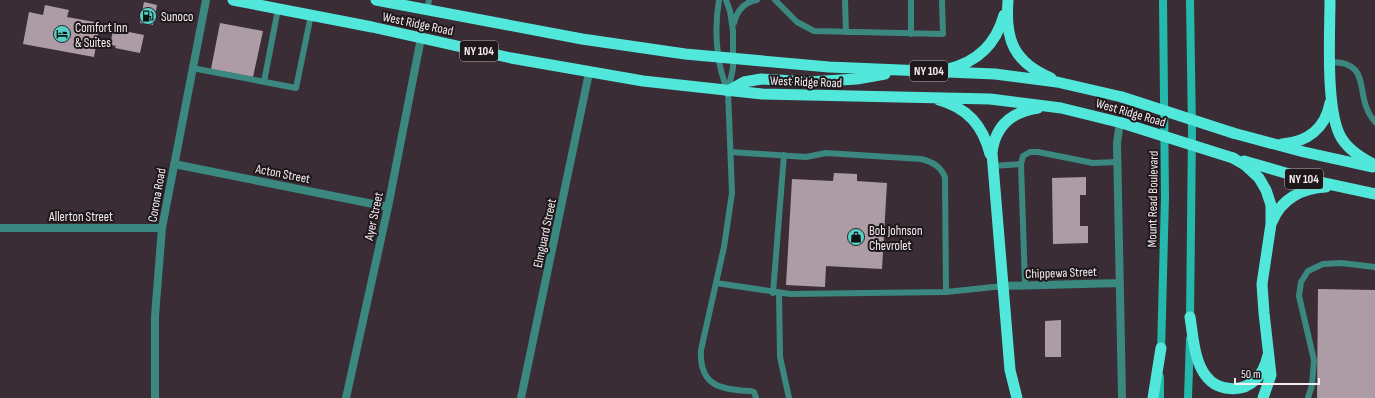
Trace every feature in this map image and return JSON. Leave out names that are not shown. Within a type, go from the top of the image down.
[{"type":"highway","name":"West Ridge Road","points":[[233,0],[589,73],[728,91],[831,96],[923,96],[990,99],[1061,108],[1121,123],[1290,175],[1375,194]]},
{"type":"highway","name":"West Ridge Road","points":[[376,0],[428,5],[595,41],[734,59],[829,67],[1002,75],[1078,86],[1122,97],[1274,145],[1375,166]]},
{"type":"highway","points":[[934,71],[963,64],[983,53],[999,30],[1008,0]]},
{"type":"highway","points":[[1008,0],[1008,32],[1018,55],[1027,64],[1040,73],[1078,86]]},
{"type":"highway","points":[[1330,0],[1331,97],[1334,123],[1341,138],[1352,151],[1375,166]]},
{"type":"highway","points":[[728,91],[744,82],[761,79],[808,82],[857,79],[905,70]]},
{"type":"highway","points":[[923,96],[950,104],[963,110],[973,118],[986,137],[992,166],[1011,377],[1017,398]]},
{"type":"highway","points":[[1274,145],[1293,143],[1314,133],[1324,121],[1331,97]]},
{"type":"highway","points":[[992,166],[995,141],[999,130],[1009,118],[1031,109],[1061,108]]},
{"type":"highway","points":[[1233,158],[1249,169],[1263,184],[1271,205],[1271,224],[1262,284],[1271,375],[1263,398]]},
{"type":"highway","points":[[1271,224],[1280,208],[1295,194],[1315,188],[1340,187]]},
{"type":"highway","points":[[1190,317],[1202,368],[1209,380],[1221,387],[1236,389],[1255,380],[1265,366],[1268,345]]},
{"type":"highway","points":[[1153,398],[1161,348]]},
{"type":"main road","name":"Mount Read Boulevard","points":[[1160,398],[1165,197],[1163,0]]},
{"type":"main road","points":[[1188,398],[1192,138],[1190,0]]},
{"type":"street","name":"Corona Road","points":[[154,398],[155,316],[162,228],[206,0]]},
{"type":"street","name":"Ayer Street","points":[[346,398],[388,207],[421,38]]},
{"type":"street","name":"Elmguard Street","points":[[522,398],[589,73]]},
{"type":"street","points":[[1121,123],[1117,137],[1117,162],[1122,396]]},
{"type":"street","name":"Acton Street","points":[[174,164],[388,207]]},
{"type":"street","name":"Allerton Street","points":[[0,228],[162,228]]},
{"type":"street","name":"Chippewa Street","points":[[1003,286],[1120,283]]},
{"type":"lane","points":[[719,0],[718,57],[721,75],[728,91]]},
{"type":"lane","points":[[726,0],[730,11],[733,31],[734,59],[728,91],[732,179],[731,206],[701,350],[701,366],[704,373],[715,385],[722,388],[751,391],[754,392],[756,398]]},
{"type":"lane","points":[[733,31],[736,17],[741,8],[750,2],[757,0]]},
{"type":"lane","points":[[767,0],[778,2],[797,22],[814,31],[943,34],[942,0]]},
{"type":"lane","points":[[845,0],[846,32]]},
{"type":"lane","points":[[911,0],[911,34]]},
{"type":"lane","points":[[264,82],[278,9]]},
{"type":"lane","points":[[192,68],[296,88],[311,15]]},
{"type":"lane","points":[[1330,62],[1352,64],[1362,71],[1366,82],[1367,111],[1375,122]]},
{"type":"lane","points":[[1026,286],[1021,164],[1023,156],[1034,151],[1094,163],[1117,162]]},
{"type":"lane","points":[[731,152],[806,157],[826,153],[921,159],[932,162],[941,169],[945,177],[946,292]]},
{"type":"lane","points":[[784,155],[776,293],[780,357],[789,398]]},
{"type":"lane","points":[[992,166],[1021,164]]},
{"type":"lane","points":[[1308,398],[1312,385],[1314,360],[1299,296],[1301,282],[1308,271],[1323,264],[1342,263],[1375,267]]},
{"type":"lane","points":[[716,283],[776,293],[946,292],[1003,286]]},
{"type":"building","points":[[144,2],[157,5],[153,25],[140,23]]},
{"type":"building","name":"Comfort Inn & Suites","points":[[45,5],[69,10],[67,17],[100,23],[94,57],[23,44],[29,12],[43,15]]},
{"type":"building","points":[[220,23],[263,31],[253,77],[211,69]]},
{"type":"building","points":[[119,30],[144,35],[140,53],[115,48],[116,46],[110,45],[113,31],[119,32]]},
{"type":"building","points":[[834,173],[857,174],[857,181],[887,183],[882,269],[826,266],[825,287],[786,285],[792,179],[833,181]]},
{"type":"building","points":[[1086,177],[1086,195],[1080,195],[1080,226],[1088,226],[1088,243],[1053,244],[1052,178]]},
{"type":"building","points":[[1318,289],[1375,290],[1375,398],[1317,398]]},
{"type":"building","points":[[1061,320],[1061,357],[1045,357],[1045,321]]},
{"type":"place","name":"Sunoco","points":[[148,16]]},
{"type":"place","name":"Comfort Inn & Suites","points":[[62,34]]},
{"type":"place","name":"Bob Johnson Chevrolet","points":[[856,237]]}]
